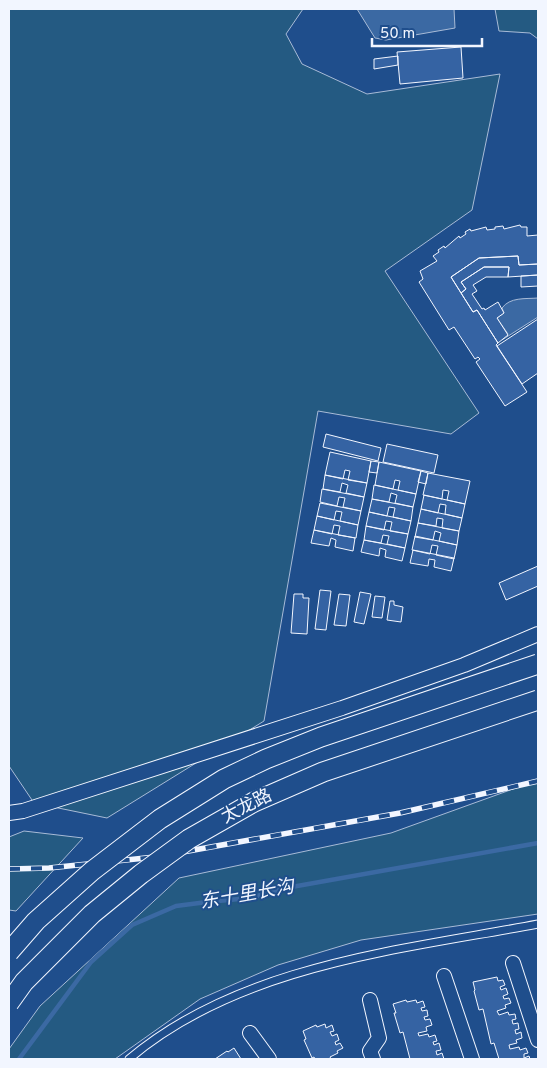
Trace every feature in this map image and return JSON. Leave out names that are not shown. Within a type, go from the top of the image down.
[{"type":"street","points":[[9,813],[23,811],[342,708],[464,665],[538,634]]},
{"type":"street","points":[[9,952],[36,922],[92,870],[160,819],[224,779],[266,759],[321,738],[538,664]]},
{"type":"street","name":"太龙路","points":[[9,1003],[24,982],[92,914],[141,874],[189,839],[254,802],[323,772],[538,700]]},
{"type":"street","points":[[513,963],[538,1040]]},
{"type":"street","points":[[444,976],[472,1059]]},
{"type":"street","points":[[370,1000],[379,1038],[370,1050],[373,1059]]},
{"type":"street","points":[[250,1033],[269,1059]]},
{"type":"lane","points":[[129,1059],[186,1018],[253,987],[338,961],[538,924]]},
{"type":"shaded area","points":[[9,9],[303,9],[286,34],[302,64],[367,94],[500,74],[472,210],[385,271],[479,413],[451,434],[318,411],[264,721],[107,818],[34,803],[9,766]]},
{"type":"shaded area","points":[[357,9],[454,9],[455,28],[386,40],[375,38]]},
{"type":"shaded area","points":[[495,9],[538,9],[538,39],[530,33],[499,31]]},
{"type":"shaded area","points":[[538,298],[538,317],[502,340],[508,334],[497,318],[504,313],[502,308],[505,304],[513,300]]},
{"type":"shaded area","points":[[538,780],[538,914],[361,940],[278,965],[200,999],[115,1059],[9,1059],[9,1049],[40,1006],[179,878],[391,833]]},
{"type":"shaded area","points":[[24,831],[83,838],[16,911],[9,910],[9,837]]},
{"type":"building","points":[[461,47],[463,78],[400,84],[397,52]]},
{"type":"building","points":[[398,56],[398,65],[374,69],[374,59]]},
{"type":"building","points":[[520,225],[521,227],[527,227],[527,236],[538,235],[538,264],[519,265],[518,256],[479,258],[451,277],[473,312],[477,310],[498,343],[496,345],[527,392],[505,406],[476,362],[480,359],[478,357],[475,359],[454,327],[449,330],[419,282],[423,279],[420,271],[437,261],[433,256],[439,252],[438,250],[444,246],[445,248],[459,236],[460,238],[466,234],[465,232],[470,229],[471,231],[486,227],[487,230],[503,226],[504,229]]},
{"type":"building","points":[[518,256],[519,265],[538,264],[538,275],[508,277],[509,267],[484,267],[461,282],[466,289],[461,293],[451,277],[479,258]]},
{"type":"building","points":[[484,267],[509,267],[508,277],[486,277],[473,285],[477,291],[472,294],[482,309],[484,308],[485,310],[498,302],[504,313],[497,318],[508,335],[498,343],[477,310],[473,312],[461,293],[466,289],[461,282]]},
{"type":"building","points":[[538,275],[538,286],[521,287],[521,276]]},
{"type":"building","points":[[538,319],[538,373],[522,384],[497,346]]},
{"type":"building","points":[[326,434],[381,448],[378,461],[323,447]]},
{"type":"building","points":[[387,444],[438,455],[434,473],[383,462]]},
{"type":"building","points":[[330,452],[371,461],[367,483],[348,480],[350,471],[345,470],[343,479],[325,475]]},
{"type":"building","points":[[371,461],[379,462],[377,473],[369,472]]},
{"type":"building","points":[[379,462],[421,471],[416,494],[398,490],[400,481],[395,480],[393,489],[375,485]]},
{"type":"building","points":[[421,471],[428,473],[426,484],[418,482]]},
{"type":"building","points":[[428,473],[470,481],[465,504],[447,500],[449,491],[443,490],[442,499],[423,495]]},
{"type":"building","points":[[325,475],[367,483],[364,497],[346,493],[348,485],[342,483],[340,492],[323,489]]},
{"type":"building","points":[[374,485],[416,494],[413,507],[395,503],[397,495],[391,493],[389,502],[372,499]]},
{"type":"building","points":[[322,489],[364,497],[361,511],[343,507],[345,498],[339,497],[337,506],[320,502]]},
{"type":"building","points":[[424,495],[465,504],[462,518],[445,514],[446,505],[440,504],[438,513],[421,509]]},
{"type":"building","points":[[372,499],[413,507],[411,521],[393,517],[395,508],[389,507],[387,516],[369,512]]},
{"type":"building","points":[[320,503],[361,511],[358,525],[340,521],[342,512],[336,511],[334,520],[317,516]]},
{"type":"building","points":[[421,509],[462,518],[459,531],[442,528],[443,519],[437,518],[436,526],[418,523]]},
{"type":"building","points":[[369,512],[411,521],[408,534],[390,531],[392,522],[386,521],[384,530],[366,526]]},
{"type":"building","points":[[317,516],[358,525],[356,538],[338,535],[340,526],[334,525],[332,534],[314,530]]},
{"type":"building","points":[[418,523],[459,531],[457,545],[439,541],[441,533],[435,531],[433,540],[415,537]]},
{"type":"building","points":[[366,526],[408,534],[405,548],[387,544],[389,536],[383,535],[381,543],[364,540]]},
{"type":"building","points":[[314,530],[355,538],[353,551],[335,547],[336,540],[331,538],[329,546],[311,543]]},
{"type":"building","points":[[415,536],[457,545],[454,559],[436,555],[438,546],[432,545],[430,554],[412,550]]},
{"type":"building","points":[[364,540],[405,548],[402,561],[385,557],[386,550],[380,548],[379,556],[361,552]]},
{"type":"building","points":[[413,550],[454,558],[451,571],[434,567],[435,560],[429,559],[428,566],[410,563]]},
{"type":"building","points":[[538,566],[538,586],[506,600],[499,583]]},
{"type":"building","points":[[320,590],[331,591],[326,630],[315,629]]},
{"type":"building","points":[[360,592],[371,594],[364,624],[354,622]]},
{"type":"building","points":[[294,594],[303,594],[303,598],[309,598],[307,634],[291,633]]},
{"type":"building","points":[[339,594],[350,595],[346,626],[334,625]]},
{"type":"building","points":[[375,596],[385,597],[382,618],[372,617]]},
{"type":"building","points":[[390,601],[394,601],[394,605],[403,607],[401,622],[387,620]]},
{"type":"building","points":[[497,977],[498,981],[503,980],[505,985],[500,987],[501,990],[506,988],[508,994],[503,996],[504,999],[509,998],[511,1003],[505,1005],[506,1008],[497,1011],[499,1015],[508,1012],[509,1015],[515,1014],[516,1019],[512,1020],[513,1024],[518,1023],[519,1029],[515,1030],[516,1034],[521,1032],[522,1038],[516,1040],[517,1043],[509,1045],[510,1049],[519,1047],[520,1050],[526,1048],[528,1053],[524,1054],[524,1058],[529,1056],[530,1059],[499,1059],[494,1043],[491,1044],[483,1009],[479,1010],[473,982]]},
{"type":"building","points":[[406,1000],[407,1002],[416,1000],[417,1003],[423,1001],[425,1007],[421,1008],[422,1011],[427,1010],[428,1016],[424,1017],[425,1020],[430,1019],[432,1025],[426,1027],[427,1031],[418,1033],[419,1036],[428,1034],[429,1037],[435,1035],[437,1041],[433,1042],[434,1045],[439,1043],[441,1050],[436,1051],[437,1055],[442,1053],[444,1059],[410,1059],[403,1032],[400,1033],[393,1004]]},
{"type":"building","points":[[325,1024],[326,1028],[332,1025],[334,1031],[330,1032],[332,1036],[337,1034],[339,1040],[335,1042],[336,1045],[340,1043],[343,1048],[330,1057],[331,1059],[312,1058],[304,1040],[306,1039],[303,1031],[316,1025],[317,1027]]},
{"type":"building","points":[[234,1048],[241,1059],[215,1059],[227,1051]]},
{"type":"waterway","name":"东十里长沟","points":[[19,1059],[91,962],[132,925],[176,906],[250,898],[286,888],[538,843]]},
{"type":"railway","points":[[9,869],[49,868],[155,857],[400,813],[538,781]]}]
